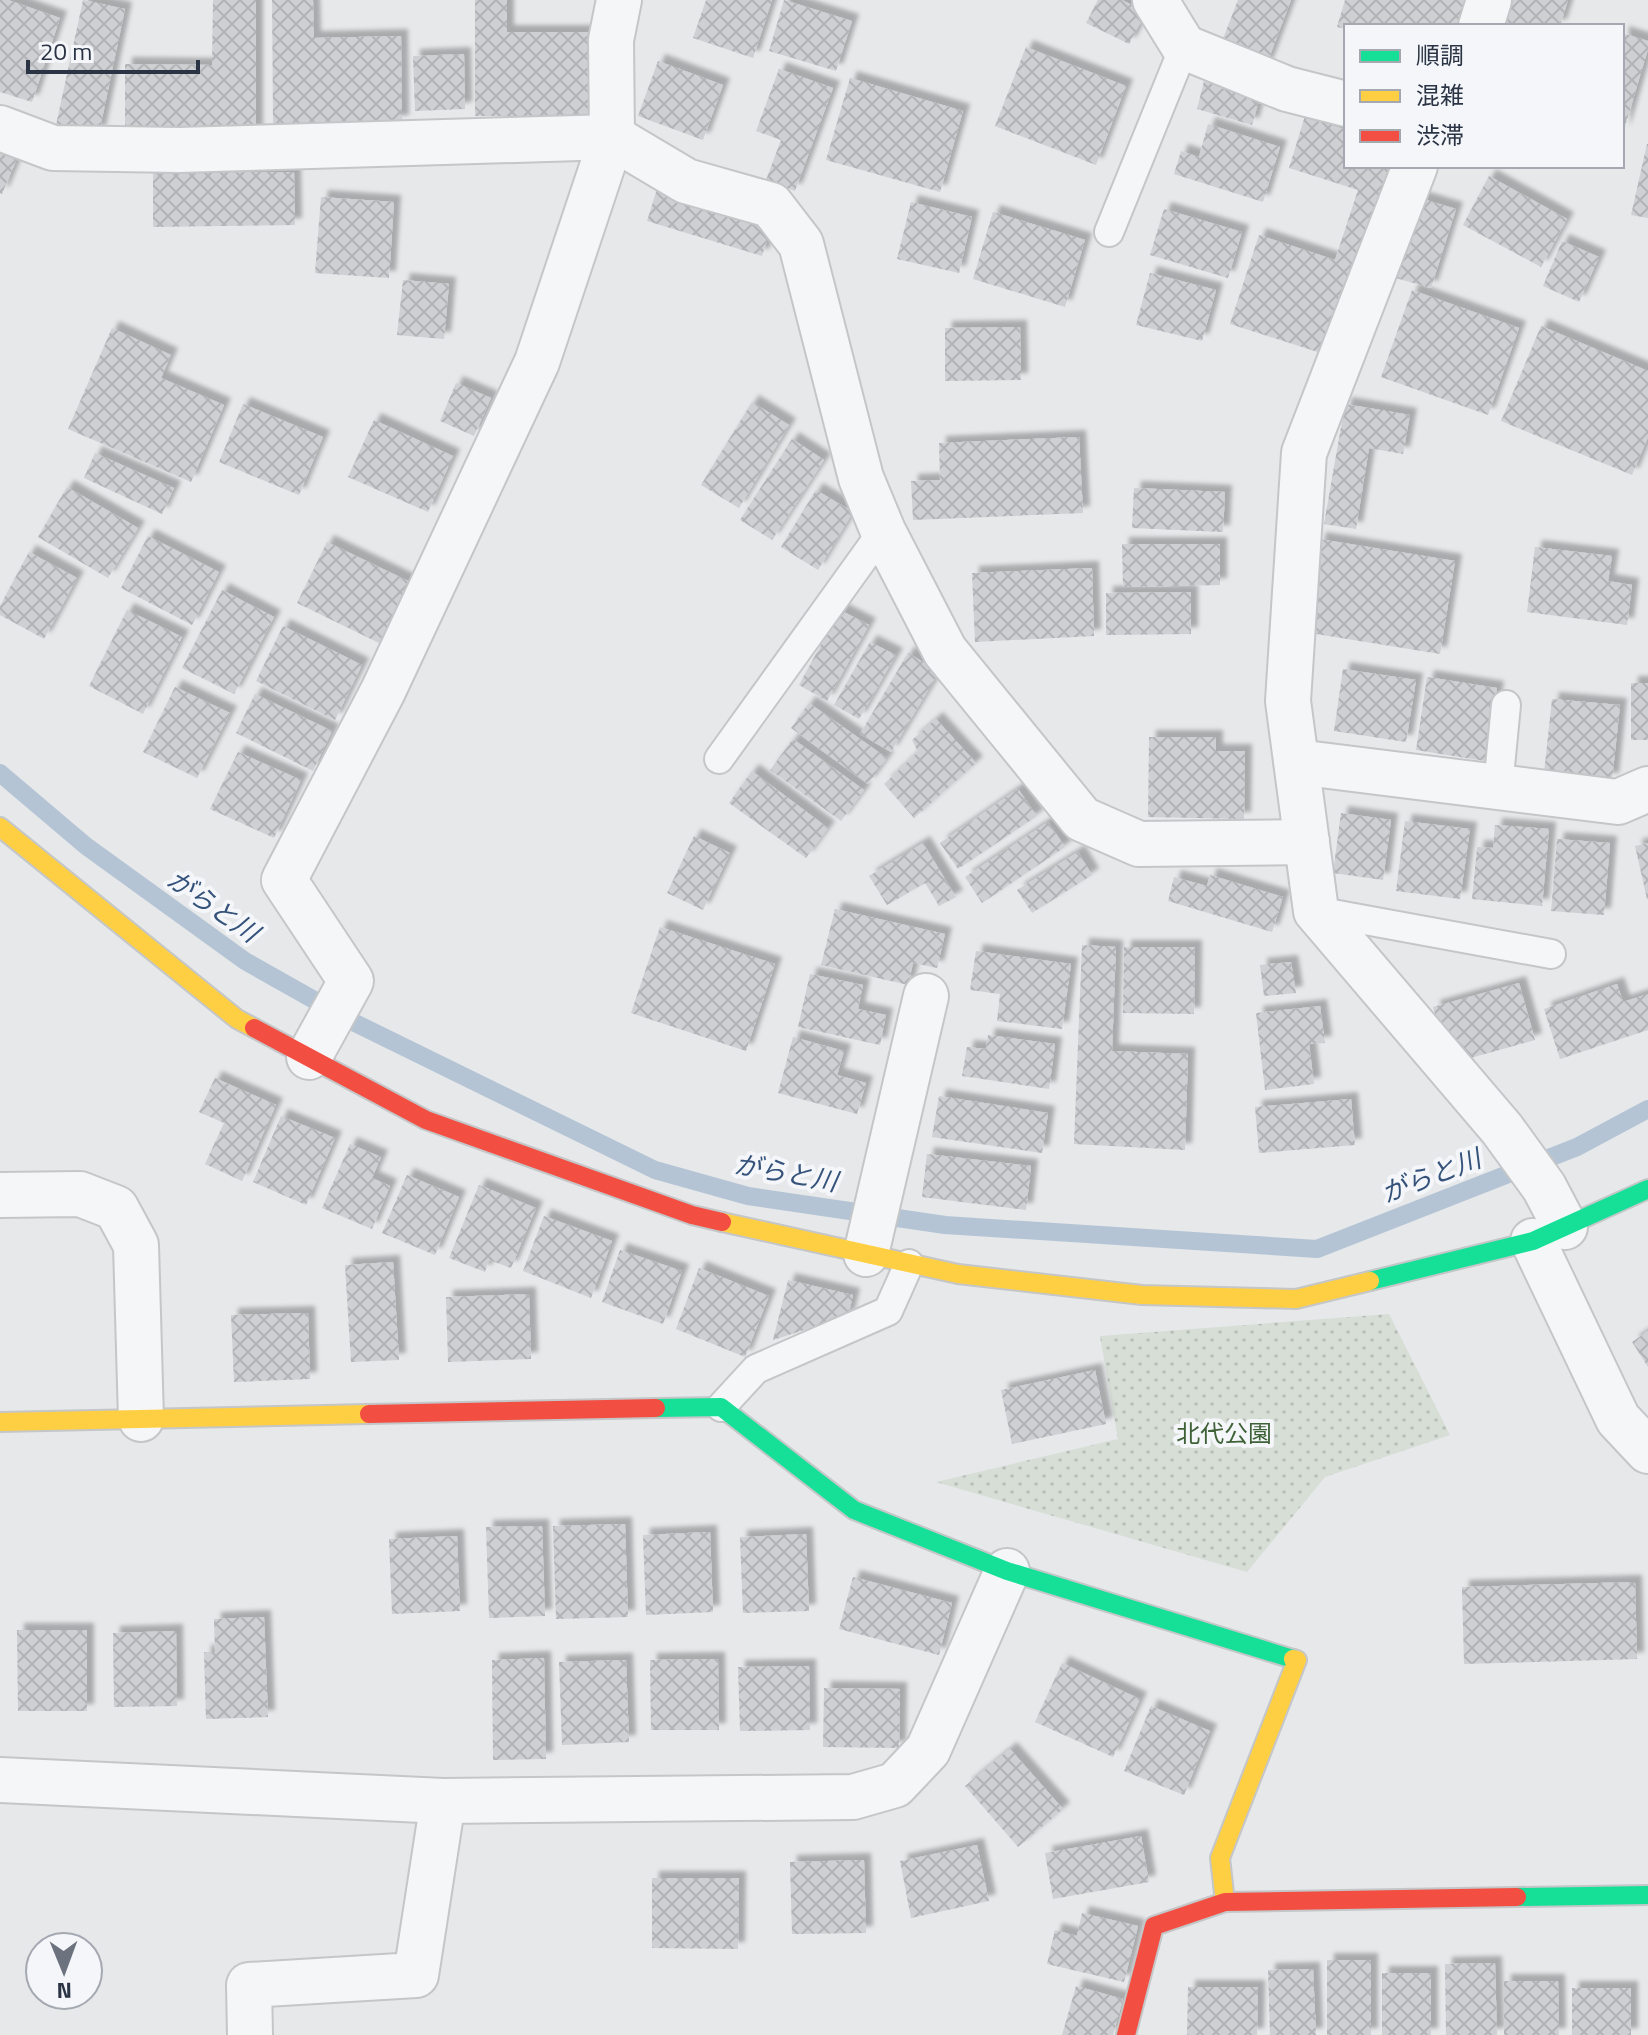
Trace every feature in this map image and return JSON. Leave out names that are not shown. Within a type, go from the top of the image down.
[{"type":"street","points":[[325,1028],[351,981],[284,880],[383,691],[537,362],[612,137],[611,40],[619,0]]},
{"type":"street","points":[[1155,0],[1184,47],[1287,89],[1344,103]]},
{"type":"street","points":[[1482,24],[1489,0]]},
{"type":"street","points":[[0,128],[53,148],[179,150],[612,137],[686,181],[771,205],[801,244],[861,478],[883,531],[945,651],[1082,819],[1139,844],[1307,842]]},
{"type":"street","points":[[1414,168],[1304,453],[1288,701],[1316,911],[1505,1134],[1544,1187],[1549,1234],[1618,1419],[1648,1451]]},
{"type":"street","points":[[1297,762],[1618,802],[1648,789]]},
{"type":"street","points":[[0,827],[237,1019],[325,1028],[426,1120],[692,1215],[909,1264],[958,1274],[1142,1295],[1296,1299],[1549,1234],[1648,1189]]},
{"type":"street","points":[[866,1254],[926,996]]},
{"type":"street","points":[[0,1195],[80,1194],[116,1208],[136,1245],[141,1419]]},
{"type":"street","points":[[0,1422],[721,1407],[854,1510],[1007,1571],[1297,1660],[1220,1858],[1225,1902]]},
{"type":"street","points":[[0,1780],[443,1801],[853,1797],[895,1785],[928,1750],[1007,1571]]},
{"type":"street","points":[[250,2035],[249,1985],[416,1975],[443,1801]]},
{"type":"street","points":[[1126,2035],[1154,1926],[1225,1902],[1648,1895]]},
{"type":"lane","points":[[1109,232],[1184,47]]},
{"type":"lane","points":[[719,759],[883,531]]},
{"type":"lane","points":[[1498,787],[1506,705]]},
{"type":"lane","points":[[1316,911],[1551,954]]},
{"type":"lane","points":[[721,1407],[756,1369],[888,1311],[909,1264]]},
{"type":"green space","name":"北代公園","points":[[1389,1314],[1450,1435],[1325,1477],[1247,1572],[936,1482],[1118,1439],[1100,1336]]},
{"type":"building","points":[[0,0],[60,18],[32,102],[0,92]]},
{"type":"building","points":[[83,0],[125,9],[99,133],[56,125]]},
{"type":"building","points":[[213,0],[256,0],[256,134],[125,134],[125,64],[212,65]]},
{"type":"building","points":[[272,0],[313,0],[314,38],[401,36],[402,122],[273,124]]},
{"type":"building","points":[[475,0],[507,0],[507,32],[590,32],[590,116],[475,116]]},
{"type":"building","points":[[706,0],[772,0],[753,58],[693,38]]},
{"type":"building","points":[[784,0],[852,21],[836,71],[769,51]]},
{"type":"building","points":[[1098,0],[1122,0],[1146,12],[1129,44],[1086,23]]},
{"type":"building","points":[[1238,0],[1291,0],[1266,66],[1219,49]]},
{"type":"building","points":[[1345,0],[1470,0],[1464,24],[1344,24],[1344,29],[1337,27]]},
{"type":"building","points":[[1505,0],[1568,0],[1561,24],[1498,24]]},
{"type":"building","points":[[1624,34],[1648,41],[1624,130]]},
{"type":"building","points":[[1026,47],[1126,86],[1096,165],[995,126]]},
{"type":"building","points":[[464,54],[465,109],[415,111],[413,56]]},
{"type":"building","points":[[658,61],[723,85],[703,140],[638,116]]},
{"type":"building","points":[[779,69],[833,88],[795,191],[766,180],[781,140],[756,131]]},
{"type":"building","points":[[850,78],[963,111],[940,192],[826,160]]},
{"type":"building","points":[[1204,81],[1260,97],[1252,125],[1197,109]]},
{"type":"building","points":[[1305,116],[1344,129],[1344,168],[1388,168],[1327,355],[1230,324],[1259,235],[1335,260],[1358,190],[1289,168]]},
{"type":"building","points":[[1208,124],[1280,147],[1263,202],[1174,174],[1181,151],[1199,157]]},
{"type":"building","points":[[1648,144],[1648,218],[1631,215]]},
{"type":"building","points":[[0,148],[18,156],[2,194],[0,193]]},
{"type":"building","points":[[294,172],[295,225],[153,227],[153,173]]},
{"type":"building","points":[[1489,176],[1567,219],[1541,267],[1463,225]]},
{"type":"building","points":[[658,186],[773,222],[762,256],[647,221]]},
{"type":"building","points":[[321,197],[394,202],[389,278],[315,273]]},
{"type":"building","points":[[1416,197],[1456,209],[1431,288],[1392,277]]},
{"type":"building","points":[[911,202],[972,217],[959,273],[897,259]]},
{"type":"building","points":[[1164,209],[1242,232],[1228,278],[1150,255]]},
{"type":"building","points":[[993,212],[1085,240],[1065,307],[973,279]]},
{"type":"building","points":[[1562,241],[1599,257],[1579,302],[1543,286]]},
{"type":"building","points":[[1150,273],[1216,290],[1202,341],[1136,325]]},
{"type":"building","points":[[403,280],[449,284],[444,339],[397,335]]},
{"type":"building","points":[[1412,290],[1519,328],[1488,415],[1381,377]]},
{"type":"building","points":[[1541,326],[1648,371],[1648,437],[1632,475],[1501,421]]},
{"type":"building","points":[[1020,327],[1021,380],[945,381],[945,328]]},
{"type":"building","points":[[112,328],[171,355],[161,378],[224,405],[191,482],[68,429]]},
{"type":"building","points":[[456,383],[491,398],[474,436],[440,421]]},
{"type":"building","points":[[752,402],[789,425],[739,508],[701,485]]},
{"type":"building","points":[[243,404],[323,437],[299,495],[219,462]]},
{"type":"building","points":[[1345,404],[1410,415],[1403,454],[1369,448],[1356,529],[1324,524]]},
{"type":"building","points":[[374,420],[453,456],[428,512],[348,477]]},
{"type":"building","points":[[1079,437],[1083,513],[913,520],[911,481],[940,480],[939,443]]},
{"type":"building","points":[[792,439],[824,460],[772,540],[740,520]]},
{"type":"building","points":[[95,453],[174,488],[162,514],[84,478]]},
{"type":"building","points":[[67,487],[138,528],[108,578],[38,537]]},
{"type":"building","points":[[1134,488],[1225,492],[1223,532],[1132,528]]},
{"type":"building","points":[[816,490],[853,512],[818,570],[781,547]]},
{"type":"building","points":[[148,536],[219,572],[192,625],[121,588]]},
{"type":"building","points":[[1319,539],[1455,561],[1440,654],[1304,632]]},
{"type":"building","points":[[327,542],[410,582],[379,643],[297,603]]},
{"type":"building","points":[[1122,544],[1220,544],[1220,585],[1123,587]]},
{"type":"building","points":[[1535,547],[1612,556],[1608,581],[1632,585],[1627,625],[1527,612]]},
{"type":"building","points":[[29,552],[77,578],[44,639],[0,615],[0,606]]},
{"type":"building","points":[[1092,568],[1094,636],[975,642],[972,573]]},
{"type":"building","points":[[222,590],[274,617],[234,694],[182,668]]},
{"type":"building","points":[[1191,592],[1191,634],[1106,635],[1106,593]]},
{"type":"building","points":[[127,610],[182,637],[143,714],[89,686]]},
{"type":"building","points":[[840,610],[869,625],[827,701],[799,685]]},
{"type":"building","points":[[283,626],[362,665],[335,720],[256,681]]},
{"type":"building","points":[[870,642],[896,655],[859,719],[834,705]]},
{"type":"building","points":[[908,653],[939,672],[891,752],[860,734]]},
{"type":"building","points":[[1343,669],[1416,680],[1406,742],[1334,731]]},
{"type":"building","points":[[1427,677],[1497,688],[1485,761],[1416,750]]},
{"type":"building","points":[[1631,683],[1648,683],[1648,740],[1631,740]]},
{"type":"building","points":[[175,687],[230,713],[197,778],[143,752]]},
{"type":"building","points":[[255,694],[332,731],[313,771],[236,733]]},
{"type":"building","points":[[1552,699],[1620,705],[1612,780],[1544,773]]},
{"type":"building","points":[[809,703],[887,758],[868,784],[791,728]]},
{"type":"building","points":[[936,719],[976,763],[914,818],[884,784],[918,752],[912,740]]},
{"type":"building","points":[[1149,737],[1216,737],[1216,751],[1245,751],[1244,819],[1148,817]]},
{"type":"building","points":[[793,739],[864,790],[841,821],[770,770]]},
{"type":"building","points":[[238,752],[301,780],[274,838],[210,809]]},
{"type":"building","points":[[752,771],[828,828],[806,858],[729,803]]},
{"type":"building","points":[[1018,789],[1037,816],[958,869],[940,843]]},
{"type":"building","points":[[1341,813],[1391,820],[1383,880],[1333,873]]},
{"type":"building","points":[[1405,821],[1470,829],[1460,899],[1396,891]]},
{"type":"building","points":[[1048,822],[1065,847],[982,903],[965,877]]},
{"type":"building","points":[[1495,825],[1549,829],[1542,906],[1472,899],[1477,847],[1493,848]]},
{"type":"building","points":[[694,836],[730,853],[703,910],[667,893]]},
{"type":"building","points":[[1557,839],[1610,843],[1604,915],[1551,911]]},
{"type":"building","points":[[923,843],[956,897],[939,906],[925,883],[887,905],[869,876]]},
{"type":"building","points":[[1648,843],[1648,899],[1647,899],[1635,846]]},
{"type":"building","points":[[1078,852],[1092,875],[1032,913],[1017,890]]},
{"type":"building","points":[[1210,875],[1283,897],[1272,932],[1168,901],[1174,877],[1207,886]]},
{"type":"building","points":[[835,909],[945,934],[937,968],[913,963],[908,985],[821,965]]},
{"type":"building","points":[[660,927],[775,964],[746,1051],[631,1013]]},
{"type":"building","points":[[1082,945],[1116,947],[1112,1051],[1188,1054],[1185,1150],[1074,1144]]},
{"type":"building","points":[[1124,947],[1195,947],[1194,1014],[1123,1013]]},
{"type":"building","points":[[976,951],[1071,964],[1062,1029],[997,1021],[1000,994],[970,990]]},
{"type":"building","points":[[1291,962],[1296,993],[1264,996],[1260,965]]},
{"type":"building","points":[[810,974],[863,985],[858,1009],[886,1015],[880,1045],[798,1027]]},
{"type":"building","points":[[1519,983],[1535,1040],[1449,1064],[1433,1007]]},
{"type":"building","points":[[1617,984],[1623,1002],[1648,994],[1648,1030],[1560,1059],[1544,1009]]},
{"type":"building","points":[[1320,1006],[1325,1043],[1309,1044],[1314,1084],[1265,1090],[1256,1013]]},
{"type":"building","points":[[988,1035],[1055,1044],[1049,1089],[962,1076],[967,1047],[986,1049]]},
{"type":"building","points":[[793,1037],[844,1051],[837,1075],[866,1083],[857,1114],[778,1093]]},
{"type":"building","points":[[215,1078],[276,1105],[242,1181],[205,1164],[224,1123],[199,1112]]},
{"type":"building","points":[[939,1096],[1048,1113],[1042,1153],[932,1137]]},
{"type":"building","points":[[1351,1099],[1355,1145],[1259,1153],[1255,1107]]},
{"type":"building","points":[[281,1116],[335,1138],[306,1205],[253,1182]]},
{"type":"building","points":[[350,1144],[381,1157],[372,1178],[390,1186],[372,1229],[322,1208]]},
{"type":"building","points":[[927,1154],[1031,1166],[1026,1210],[922,1197]]},
{"type":"building","points":[[407,1175],[459,1197],[435,1255],[382,1233]]},
{"type":"building","points":[[479,1185],[536,1208],[511,1268],[489,1260],[485,1272],[449,1258]]},
{"type":"building","points":[[544,1216],[612,1241],[591,1298],[523,1271]]},
{"type":"building","points":[[620,1250],[682,1271],[663,1324],[602,1302]]},
{"type":"building","points":[[393,1262],[399,1360],[351,1362],[345,1265]]},
{"type":"building","points":[[699,1268],[769,1296],[745,1357],[676,1329]]},
{"type":"building","points":[[788,1280],[853,1295],[848,1316],[773,1340]]},
{"type":"building","points":[[529,1294],[531,1359],[448,1362],[446,1297]]},
{"type":"building","points":[[308,1313],[310,1379],[234,1382],[231,1315]]},
{"type":"building","points":[[1648,1331],[1648,1367],[1632,1342]]},
{"type":"building","points":[[1095,1370],[1106,1424],[1012,1444],[1001,1390]]},
{"type":"building","points":[[625,1524],[628,1617],[556,1619],[553,1526]]},
{"type":"building","points":[[542,1526],[545,1616],[489,1618],[486,1527]]},
{"type":"building","points":[[710,1532],[713,1612],[646,1615],[643,1535]]},
{"type":"building","points":[[806,1534],[809,1611],[743,1613],[740,1537]]},
{"type":"building","points":[[457,1536],[460,1611],[392,1614],[389,1539]]},
{"type":"building","points":[[853,1577],[952,1603],[939,1655],[839,1629]]},
{"type":"building","points":[[1635,1582],[1637,1659],[1464,1664],[1462,1587]]},
{"type":"building","points":[[264,1617],[268,1717],[206,1719],[204,1652],[215,1652],[214,1619]]},
{"type":"building","points":[[17,1630],[87,1630],[87,1711],[18,1711]]},
{"type":"building","points":[[176,1631],[177,1706],[114,1707],[113,1633]]},
{"type":"building","points":[[544,1658],[546,1759],[493,1760],[492,1660]]},
{"type":"building","points":[[718,1659],[719,1730],[651,1730],[650,1660]]},
{"type":"building","points":[[626,1660],[629,1742],[562,1745],[559,1662]]},
{"type":"building","points":[[1062,1663],[1140,1699],[1113,1757],[1035,1722]]},
{"type":"building","points":[[809,1666],[810,1730],[740,1731],[738,1667]]},
{"type":"building","points":[[824,1688],[900,1689],[899,1748],[823,1747]]},
{"type":"building","points":[[1151,1706],[1210,1731],[1184,1795],[1124,1771]]},
{"type":"building","points":[[1010,1749],[1063,1809],[1018,1847],[965,1786]]},
{"type":"building","points":[[1141,1836],[1149,1882],[1053,1899],[1045,1853]]},
{"type":"building","points":[[977,1845],[989,1901],[911,1918],[900,1861]]},
{"type":"building","points":[[864,1860],[866,1933],[792,1934],[790,1862]]},
{"type":"building","points":[[652,1878],[739,1878],[738,1949],[652,1948]]},
{"type":"building","points":[[1082,1913],[1138,1926],[1124,1982],[1047,1964],[1055,1930],[1077,1936]]},
{"type":"building","points":[[1327,1960],[1371,1960],[1371,2035],[1327,2035]]},
{"type":"building","points":[[1495,1963],[1497,2035],[1446,2035],[1445,1964]]},
{"type":"building","points":[[1313,1969],[1316,2035],[1270,2035],[1268,1970]]},
{"type":"building","points":[[1382,1973],[1431,1973],[1431,2035],[1382,2035]]},
{"type":"building","points":[[1504,1981],[1558,1981],[1559,2035],[1504,2035]]},
{"type":"building","points":[[1076,1986],[1123,1999],[1113,2035],[1062,2035]]},
{"type":"building","points":[[1188,1987],[1258,1987],[1257,2035],[1187,2035]]},
{"type":"building","points":[[1572,1988],[1631,1988],[1631,2035],[1572,2035]]},
{"type":"waterway","name":"がらと川","points":[[0,773],[86,846],[245,961],[355,1023],[655,1170],[748,1196],[945,1225],[1317,1249],[1577,1147],[1648,1109]]},
{"type":"traffic: fast","points":[[1370,1281],[1533,1241],[1648,1189]]},
{"type":"traffic: fast","points":[[656,1408],[721,1407],[854,1510],[1007,1571],[1293,1659]]},
{"type":"traffic: fast","points":[[1517,1897],[1648,1895]]},
{"type":"traffic: slow","points":[[0,827],[237,1019],[254,1028]]},
{"type":"traffic: slow","points":[[722,1222],[958,1274],[1142,1295],[1296,1299],[1370,1281]]},
{"type":"traffic: slow","points":[[0,1422],[369,1414]]},
{"type":"traffic: slow","points":[[1225,1902],[1220,1858],[1297,1660],[1293,1659]]},
{"type":"traffic: jam","points":[[254,1028],[426,1120],[692,1215],[722,1222]]},
{"type":"traffic: jam","points":[[369,1414],[656,1408]]},
{"type":"traffic: jam","points":[[1126,2035],[1154,1926],[1225,1902],[1517,1897]]}]
